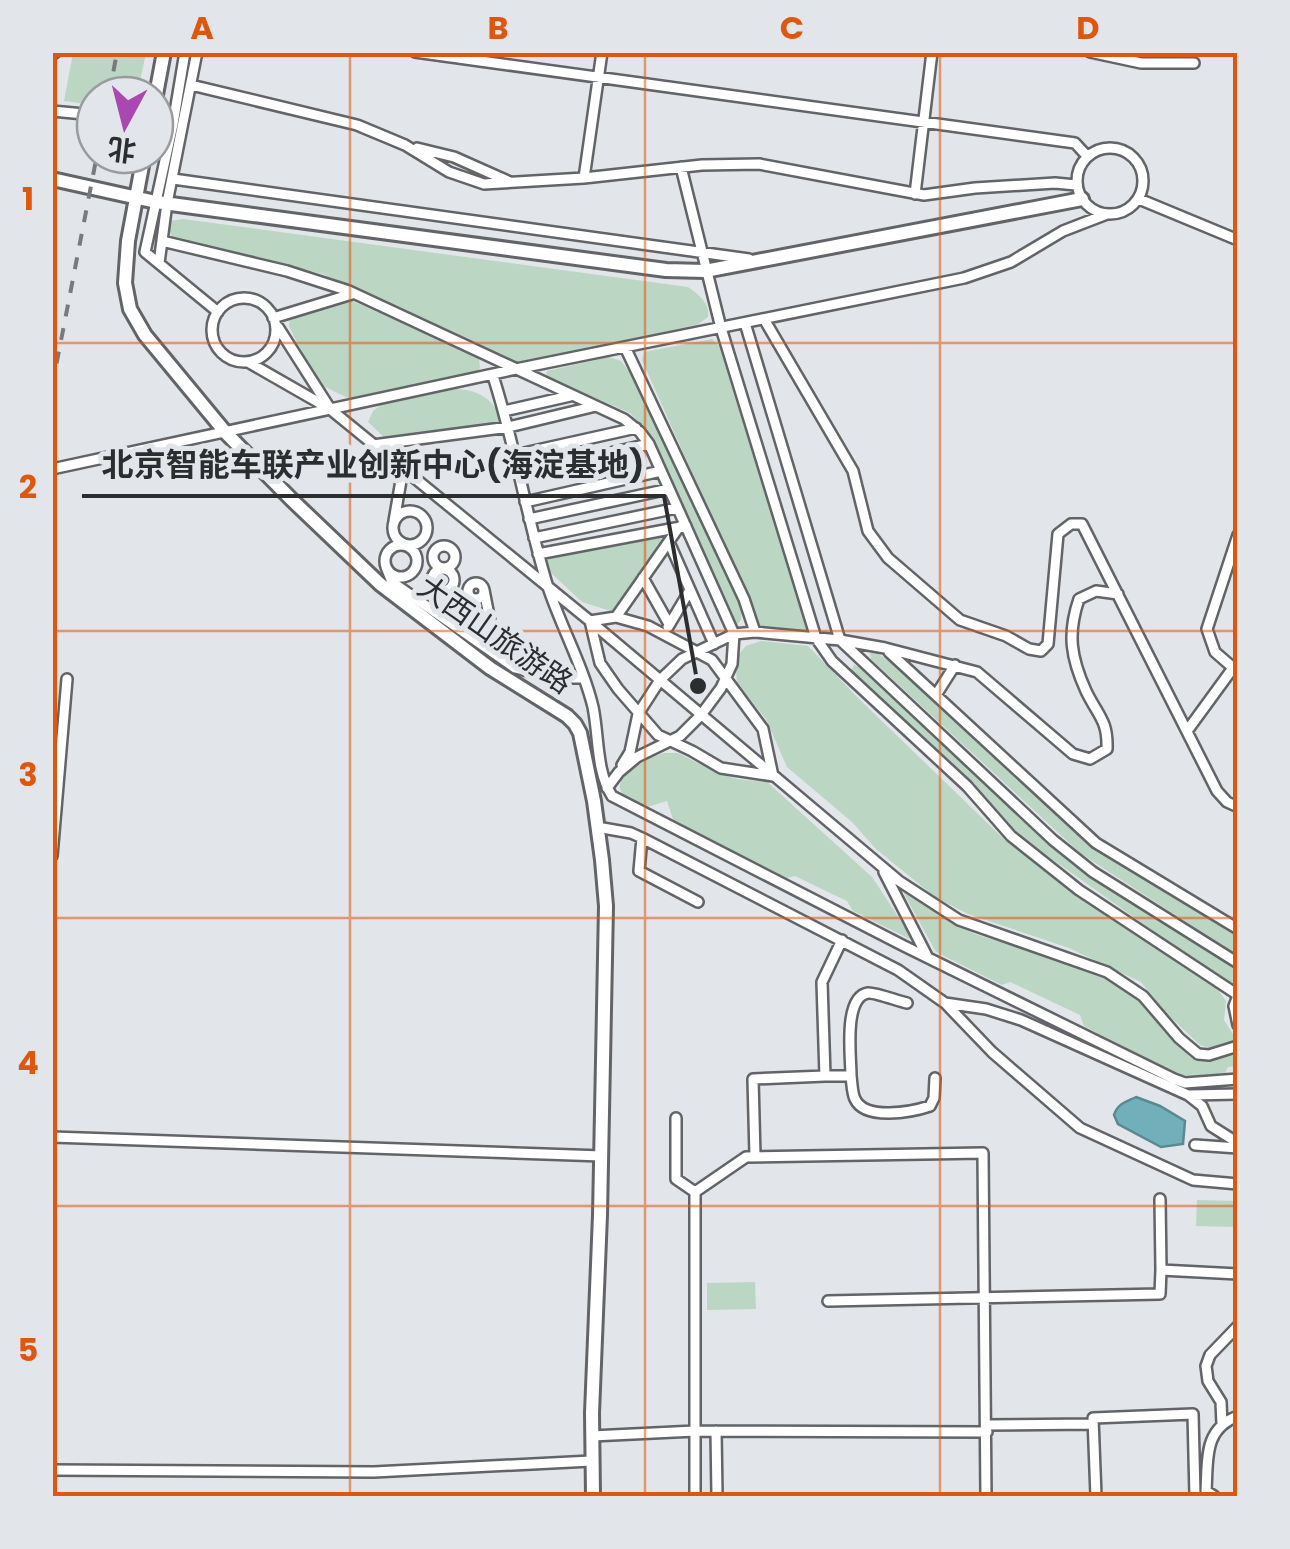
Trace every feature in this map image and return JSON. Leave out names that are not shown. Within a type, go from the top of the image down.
[{"type":"street","points":[[175,112],[185,52]]},
{"type":"street","points":[[159,263],[161,202],[173,179],[197,52]]},
{"type":"street","points":[[414,52],[1076,143],[1087,156]]},
{"type":"street","points":[[584,178],[602,52]]},
{"type":"street","points":[[915,194],[932,52]]},
{"type":"street","points":[[1090,52],[1141,63],[1194,63]]},
{"type":"street","points":[[191,85],[357,124],[406,146],[449,172],[484,184],[759,164],[924,195],[1055,183],[1079,192],[1093,210],[1107,214]]},
{"type":"street","points":[[406,146],[454,157],[512,183]]},
{"type":"street","points":[[52,469],[964,278],[1011,262],[1064,230],[1126,210],[1138,198],[1143,175],[1130,154],[1114,148],[1100,149],[1087,156],[1079,168],[1079,192]]},
{"type":"street","points":[[681,167],[720,328],[816,638],[832,662],[967,786],[1012,836],[1080,890],[1238,996],[1234,1006],[1238,1026]]},
{"type":"street","name":"大西山旅游路","points":[[140,175],[128,240],[125,284],[130,310],[145,336],[226,433],[380,584],[490,668],[567,716],[580,733],[598,827],[606,906],[593,1496]]},
{"type":"street","points":[[165,175],[145,252],[218,312]]},
{"type":"street","points":[[52,179],[161,202],[705,272],[1022,212],[1079,192]]},
{"type":"street","points":[[173,179],[757,260]]},
{"type":"street","points":[[1138,198],[1238,240]]},
{"type":"street","points":[[162,241],[286,270],[354,294],[636,428],[649,444],[678,508],[682,527],[734,634],[732,664],[702,715],[680,736],[636,757],[619,772]]},
{"type":"street","points":[[274,320],[354,294]]},
{"type":"street","points":[[330,409],[264,305],[244,298],[218,312],[213,322],[214,342],[228,358],[248,362],[330,409],[590,620],[899,882],[959,920],[1107,972],[1143,996],[1198,1054],[1209,1055],[1238,1046]]},
{"type":"street","points":[[764,319],[853,472],[868,532],[888,558],[960,620],[1041,651],[1048,644],[1058,534],[1071,524],[1082,524],[1217,790],[1227,802],[1238,807]]},
{"type":"street","points":[[248,362],[259,359],[274,344],[274,320]]},
{"type":"street","points":[[745,322],[840,640],[1053,840],[1093,872],[1238,963]]},
{"type":"street","points":[[625,347],[756,632]]},
{"type":"street","points":[[493,376],[548,589],[592,705],[607,788],[616,799],[1174,1079],[1185,1082],[1238,1078]]},
{"type":"street","points":[[504,410],[572,395]]},
{"type":"street","points":[[373,445],[509,427],[596,406]]},
{"type":"street","points":[[514,455],[636,428]]},
{"type":"street","points":[[518,474],[649,444]]},
{"type":"street","points":[[386,567],[401,577],[414,570],[417,560],[396,538],[393,523],[403,469]]},
{"type":"street","points":[[525,502],[661,471]]},
{"type":"street","points":[[529,519],[669,489]]},
{"type":"street","points":[[534,538],[678,508]]},
{"type":"street","points":[[393,523],[405,512],[416,512],[424,520],[426,531],[421,540],[388,550],[384,558],[392,582],[515,668],[556,678],[582,678]]},
{"type":"street","points":[[538,554],[682,527]]},
{"type":"street","points":[[616,617],[682,527]]},
{"type":"street","points":[[1187,731],[1235,670],[1215,652],[1207,629],[1238,536]]},
{"type":"street","points":[[668,542],[714,644]]},
{"type":"street","points":[[657,558],[678,563]]},
{"type":"street","points":[[436,612],[450,589],[454,582],[453,575],[444,569],[435,572],[433,584],[440,591],[450,589]]},
{"type":"street","points":[[643,578],[667,629],[712,660],[763,730],[774,776]]},
{"type":"street","points":[[484,590],[493,636],[492,652]]},
{"type":"street","points":[[667,629],[690,590]]},
{"type":"street","points":[[607,788],[630,752],[638,714],[660,680],[682,659],[734,634],[756,632],[885,648],[978,672],[1073,754],[1090,758],[1106,749],[1108,729],[1072,654],[1073,616],[1079,599],[1096,592],[1118,594]]},
{"type":"street","points":[[469,616],[481,616],[483,621],[472,638]]},
{"type":"street","points":[[590,620],[616,617],[667,629]]},
{"type":"street","points":[[590,620],[600,663],[658,735],[721,768],[774,776]]},
{"type":"street","points":[[885,648],[1096,843],[1238,929]]},
{"type":"street","points":[[844,672],[842,664],[846,660],[862,660]]},
{"type":"street","points":[[936,695],[955,665]]},
{"type":"street","points":[[52,856],[67,678]]},
{"type":"street","points":[[598,827],[642,838],[898,970],[945,1003],[992,1052],[1080,1128],[1193,1180],[1238,1184]]},
{"type":"street","points":[[642,838],[639,870],[698,902]]},
{"type":"street","points":[[880,866],[927,956]]},
{"type":"street","points":[[825,1076],[822,982],[842,940]]},
{"type":"street","points":[[907,1003],[886,1000],[871,992],[862,994],[854,1004],[850,1019],[854,1098],[868,1111],[908,1113],[930,1106],[935,1078]]},
{"type":"street","points":[[945,1003],[1022,1020],[1188,1095],[1202,1106],[1211,1126],[1238,1146]]},
{"type":"street","points":[[755,1156],[752,1079],[851,1076]]},
{"type":"street","points":[[1188,1095],[1238,1094]]},
{"type":"street","points":[[676,1118],[676,1180],[695,1192]]},
{"type":"street","points":[[52,1137],[602,1156]]},
{"type":"street","points":[[1195,1146],[1238,1146]]},
{"type":"street","points":[[695,1192],[746,1156],[983,1153],[986,1496]]},
{"type":"street","points":[[695,1192],[695,1496]]},
{"type":"street","points":[[828,1301],[1160,1294],[1160,1199]]},
{"type":"street","points":[[1161,1270],[1238,1274]]},
{"type":"street","points":[[1222,1425],[1220,1402],[1208,1381],[1206,1366],[1210,1354],[1238,1326]]},
{"type":"street","points":[[1096,1496],[1093,1418],[1192,1414],[1195,1496]]},
{"type":"street","points":[[1214,1496],[1206,1491],[1212,1433],[1238,1416]]},
{"type":"street","points":[[592,1436],[1094,1424]]},
{"type":"street","points":[[716,1431],[718,1496]]},
{"type":"street","points":[[52,1470],[374,1472],[592,1461]]},
{"type":"green space","points":[[73,53],[146,53],[141,75],[75,75],[75,102],[64,101]]},
{"type":"green space","points":[[183,219],[688,287],[705,303],[708,317],[697,325],[515,364],[323,274],[175,239],[168,224]]},
{"type":"green space","points":[[350,300],[472,354],[479,359],[480,368],[477,373],[350,399],[317,383],[289,326],[290,319]]},
{"type":"green space","points":[[712,339],[719,346],[807,632],[760,626],[642,360],[644,352]]},
{"type":"green space","points":[[609,357],[621,361],[629,371],[742,606],[741,620],[735,627],[644,427],[630,413],[546,376],[547,371]]},
{"type":"green space","points":[[456,389],[486,398],[501,424],[384,437],[368,422],[381,405]]},
{"type":"green space","points":[[669,534],[614,612],[582,602],[549,571],[545,558]]},
{"type":"green space","points":[[761,641],[808,646],[1006,841],[1112,920],[1218,990],[1226,1001],[1224,1020],[1237,1041],[1210,1048],[1200,1045],[1163,1010],[1141,982],[1069,948],[968,914],[935,897],[876,849],[852,822],[787,767],[766,719],[737,683],[739,654],[746,646]]},
{"type":"green space","points":[[870,653],[877,653],[903,671],[1095,850],[1233,929],[1237,955],[1080,853],[871,659]]},
{"type":"green space","points":[[854,665],[863,668],[1094,878],[1231,965],[1237,982],[1231,986],[1042,852],[1002,819],[960,772],[855,676],[851,671]]},
{"type":"green space","points":[[664,753],[678,753],[737,779],[767,782],[872,877],[914,941],[853,911],[847,901],[795,876],[787,878],[675,825],[667,801],[644,808],[625,796],[620,787],[626,774]]},
{"type":"green space","points":[[903,892],[975,934],[1112,981],[1139,997],[1190,1057],[1200,1061],[1237,1054],[1237,1066],[1228,1067],[1225,1073],[1176,1074],[1084,1026],[1080,1015],[1010,982],[1002,985],[936,952]]},
{"type":"green space","points":[[1197,1200],[1237,1201],[1237,1227],[1196,1226]]},
{"type":"green space","points":[[755,1282],[756,1309],[707,1310],[707,1283]]},
{"type":"water","points":[[1136,1097],[1185,1121],[1183,1144],[1161,1147],[1118,1124],[1114,1115],[1118,1108]]},
{"type":"railway","points":[[113,75],[117,52]]},
{"type":"railway","points":[[52,387],[93,175]]},
{"type":"place","name":"北京智能车联产业创新中心(海淀基地)","points":[[698,686]]}]
